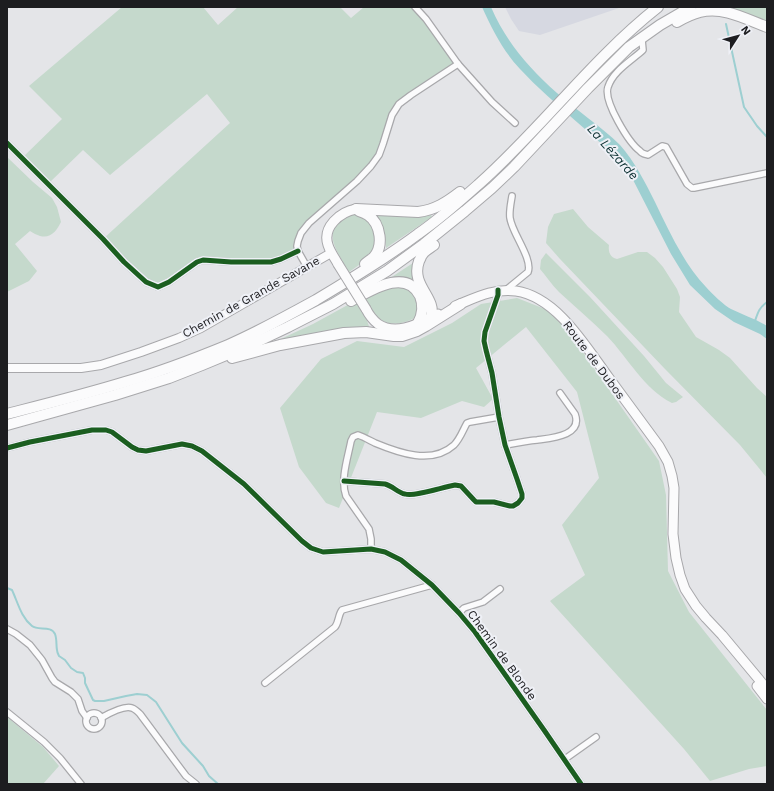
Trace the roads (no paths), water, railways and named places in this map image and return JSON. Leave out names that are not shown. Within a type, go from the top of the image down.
[{"type":"highway","points":[[7,414],[126,382],[230,344],[291,314],[351,279],[419,234],[481,182],[524,140],[580,80],[624,36],[658,7]]},
{"type":"highway","points":[[624,36],[667,7]]},
{"type":"highway","points":[[7,425],[170,378],[248,346],[333,304],[394,266],[465,211],[514,167],[588,88],[629,47],[660,25],[691,7]]},
{"type":"highway","points":[[629,47],[689,15],[708,10],[726,12],[767,27]]},
{"type":"highway","points":[[356,209],[418,212],[427,211],[440,206],[452,199],[524,140]]},
{"type":"highway","points":[[431,317],[432,309],[430,302],[417,276],[421,255],[499,187],[514,167]]},
{"type":"highway","points":[[291,314],[307,298],[363,266],[374,258],[378,251],[380,239],[378,228],[368,215],[356,209]]},
{"type":"highway","points":[[288,327],[335,308],[383,285],[396,282],[405,283],[413,287],[419,295],[423,309],[422,316],[418,323]]},
{"type":"highway","points":[[430,302],[439,306],[456,305]]},
{"type":"highway","points":[[202,365],[280,345],[344,333],[366,332],[402,336],[426,326],[456,305]]},
{"type":"main road","points":[[331,253],[326,237],[331,225],[343,214],[356,209]]},
{"type":"main road","name":"Route de Dubos","points":[[331,253],[372,318],[379,324],[390,328],[403,328],[418,323],[485,293],[502,290],[522,292],[536,297],[548,305],[570,325],[659,446],[668,462],[674,488],[673,534],[676,558],[685,589],[696,606],[767,690]]},
{"type":"main road","name":"Route de Dubos","points":[[706,618],[718,637],[767,699]]},
{"type":"street","points":[[415,7],[426,19],[458,64],[492,102],[515,122]]},
{"type":"street","points":[[642,40],[643,50],[613,78],[608,86],[607,92],[607,97],[613,111],[627,137],[636,148],[648,155],[662,146],[666,147],[687,184],[692,188],[767,173]]},
{"type":"street","points":[[307,267],[298,251],[298,241],[301,233],[309,223],[357,181],[375,160],[383,144],[392,115],[400,104],[410,95],[458,64]]},
{"type":"street","points":[[7,143],[124,262],[146,282],[158,287],[169,282],[197,262],[203,260],[271,262],[298,251]]},
{"type":"street","points":[[344,480],[385,484],[407,495],[458,485],[476,502],[494,502],[513,506],[520,501],[522,494],[505,444],[484,336],[498,295],[502,290],[529,270],[528,261],[512,228],[510,218],[512,196]]},
{"type":"street","name":"Chemin de Grande Savane","points":[[7,368],[81,368],[101,365],[141,352],[201,328],[331,253]]},
{"type":"street","points":[[505,444],[557,437],[570,432],[574,428],[577,418],[560,393]]},
{"type":"street","points":[[371,549],[371,539],[368,529],[344,492],[344,480],[351,441],[355,435],[401,452],[427,456],[441,453],[455,444],[467,423],[499,417]]},
{"type":"street","name":"Chemin de Blonde","points":[[7,448],[92,430],[106,430],[112,432],[138,450],[146,451],[182,444],[192,446],[202,451],[244,484],[311,548],[324,552],[371,549],[385,552],[401,560],[432,585],[475,632],[581,784]]},
{"type":"street","points":[[265,683],[335,627],[341,610],[432,585]]},
{"type":"street","points":[[459,613],[464,608],[483,602],[500,589]]},
{"type":"street","points":[[7,629],[30,645],[42,660],[55,682],[71,692],[78,699],[82,711],[87,718],[87,725],[89,727],[94,729],[98,727],[101,723],[101,718]]},
{"type":"street","points":[[101,718],[122,708],[133,708],[140,714],[186,776],[196,784]]},
{"type":"street","points":[[7,712],[44,742],[60,758],[81,784]]},
{"type":"street","points":[[87,718],[90,714],[97,714],[101,718]]},
{"type":"street","points":[[565,759],[596,737]]},
{"type":"water","name":"La Lézarde","points":[[482,7],[491,7],[504,32],[519,54],[547,84],[620,145],[639,172],[684,258],[698,278],[711,293],[728,307],[767,326],[767,339],[760,334],[734,322],[715,309],[690,285],[671,254],[629,172],[603,145],[520,69],[498,40]]},
{"type":"waterway","points":[[726,24],[744,107],[757,126],[767,137]]},
{"type":"waterway","points":[[755,321],[759,310],[767,302]]},
{"type":"waterway","points":[[7,588],[12,590],[22,614],[32,626],[53,631],[56,636],[57,651],[59,656],[65,660],[71,668],[77,672],[83,673],[85,683],[93,700],[104,701],[137,694],[147,695],[156,702],[182,743],[203,766],[209,776],[218,784]]}]
